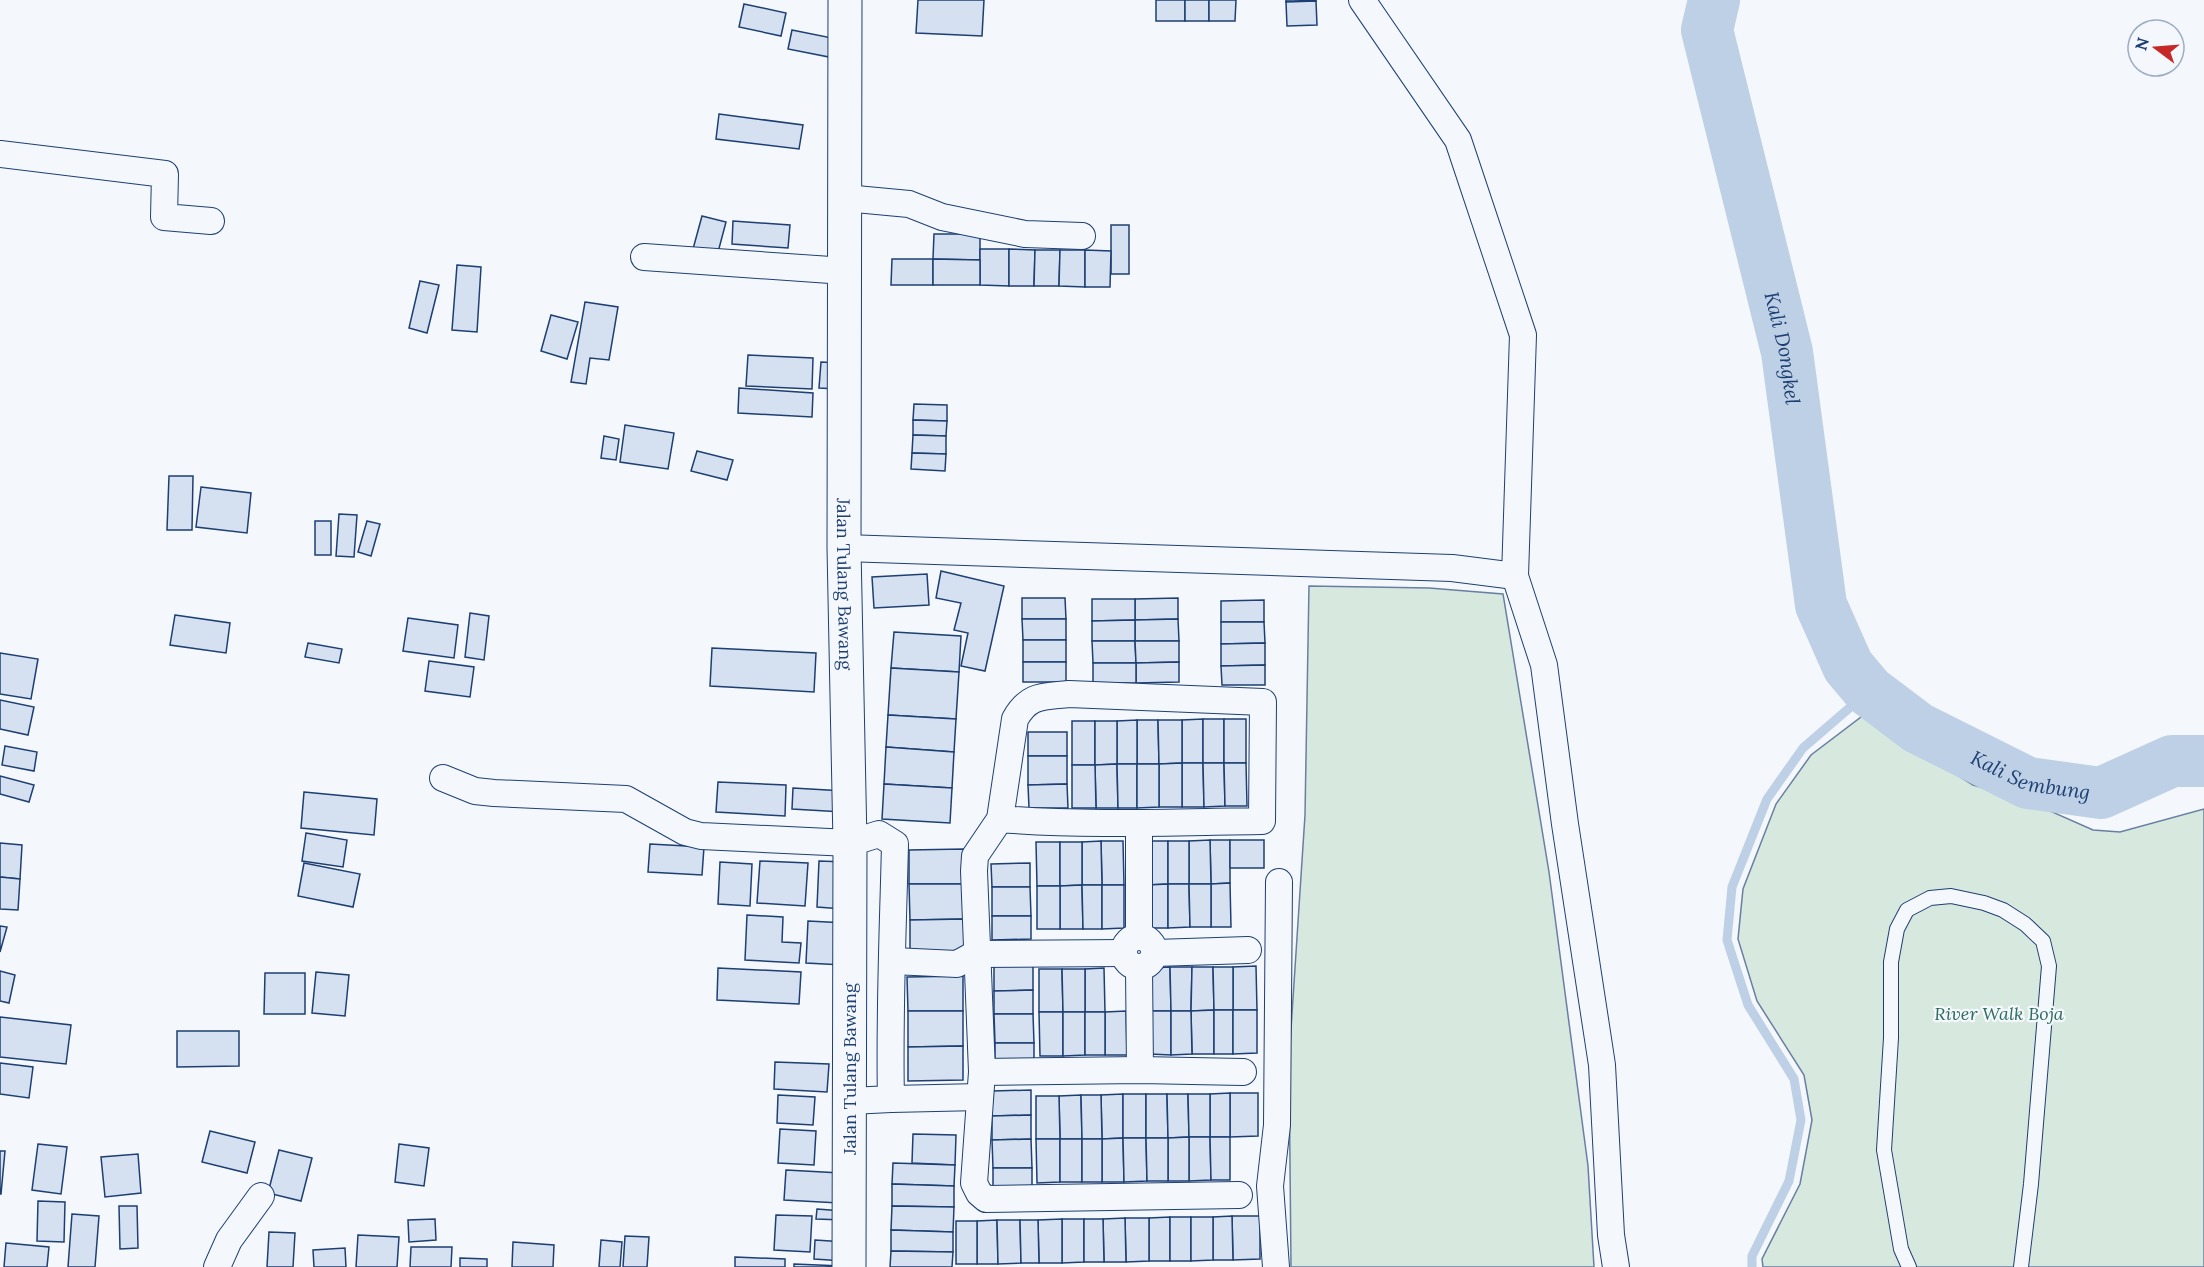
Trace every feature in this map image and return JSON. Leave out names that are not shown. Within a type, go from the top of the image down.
[{"type":"street","name":"Jalan Tulang Bawang","points":[[845,0],[844,549],[850,843],[849,1267]]},
{"type":"street","points":[[1362,0],[1458,140],[1523,335],[1515,576],[1544,665],[1565,824],[1602,1065],[1611,1234],[1616,1267]]},
{"type":"street","points":[[0,154],[165,174],[164,217],[211,221]]},
{"type":"street","points":[[844,198],[909,204],[942,217],[1025,234],[1082,236]]},
{"type":"street","points":[[644,257],[844,271]]},
{"type":"street","points":[[844,549],[1452,568],[1515,576]]},
{"type":"street","points":[[1000,819],[1050,823],[1139,824],[1262,820],[1263,702],[1069,694],[1037,697],[1022,706],[1015,719],[1000,819],[975,856],[975,954],[982,1072],[974,1184],[986,1199],[1239,1195]]},
{"type":"street","points":[[443,778],[476,791],[626,799],[685,832],[701,836],[850,843],[879,834],[895,844],[893,961],[889,1006],[891,1099]]},
{"type":"street","points":[[1139,824],[1140,1070]]},
{"type":"street","points":[[1276,1267],[1270,1186],[1277,1125],[1279,882]]},
{"type":"street","points":[[893,961],[957,964],[975,954],[1248,950]]},
{"type":"street","points":[[982,1072],[1140,1070],[1243,1072]]},
{"type":"street","points":[[850,1101],[980,1097]]},
{"type":"street","points":[[217,1267],[228,1240],[261,1196]]},
{"type":"lane","points":[[1910,1267],[1901,1249],[1884,1150],[1891,1038],[1891,962],[1897,929],[1907,910],[1930,898],[1951,896],[2003,910],[2025,924],[2043,941],[2049,966],[2031,1184],[2021,1267]]},
{"type":"green space","points":[[1309,586],[1429,588],[1503,594],[1549,872],[1588,1166],[1594,1267],[1291,1267],[1289,1060],[1305,815]]},
{"type":"green space","name":"River Walk Boja","points":[[1869,711],[1927,756],[1973,785],[2023,799],[2093,830],[2120,832],[2204,809],[2204,1267],[1763,1267],[1762,1259],[1800,1184],[1812,1120],[1804,1075],[1757,1001],[1738,939],[1743,889],[1776,804],[1811,755]]},
{"type":"building","points":[[918,0],[984,0],[982,36],[916,33]]},
{"type":"building","points":[[1156,0],[1185,0],[1185,21],[1156,21]]},
{"type":"building","points":[[1185,0],[1209,0],[1209,21],[1185,21]]},
{"type":"building","points":[[1209,0],[1236,0],[1235,21],[1209,21]]},
{"type":"building","points":[[1286,0],[1316,0],[1316,1],[1286,2]]},
{"type":"building","points":[[1316,1],[1317,25],[1287,26],[1286,2]]},
{"type":"building","points":[[744,4],[786,13],[781,36],[739,27]]},
{"type":"building","points":[[792,30],[832,38],[829,57],[788,49]]},
{"type":"building","points":[[719,114],[803,125],[799,149],[716,139]]},
{"type":"building","points":[[702,216],[726,222],[717,256],[693,249]]},
{"type":"building","points":[[733,221],[790,225],[788,248],[732,244]]},
{"type":"building","points":[[1111,225],[1129,225],[1129,274],[1111,274]]},
{"type":"building","points":[[934,234],[980,234],[980,260],[933,259]]},
{"type":"building","points":[[980,249],[1009,249],[1009,286],[980,285]]},
{"type":"building","points":[[1009,249],[1035,250],[1034,286],[1009,286]]},
{"type":"building","points":[[1035,250],[1060,250],[1059,286],[1034,286]]},
{"type":"building","points":[[1060,250],[1085,250],[1085,287],[1059,286]]},
{"type":"building","points":[[1085,250],[1111,251],[1110,287],[1085,287]]},
{"type":"building","points":[[892,259],[933,259],[933,285],[891,285]]},
{"type":"building","points":[[933,259],[980,260],[980,285],[933,285]]},
{"type":"building","points":[[457,265],[481,267],[477,332],[452,330]]},
{"type":"building","points":[[420,281],[439,285],[427,333],[409,328]]},
{"type":"building","points":[[585,302],[618,307],[609,360],[590,358],[586,384],[571,382]]},
{"type":"building","points":[[551,315],[578,322],[567,359],[541,351]]},
{"type":"building","points":[[748,355],[813,358],[812,389],[746,386]]},
{"type":"building","points":[[821,362],[838,363],[837,389],[819,388]]},
{"type":"building","points":[[739,388],[813,393],[812,417],[738,413]]},
{"type":"building","points":[[914,404],[947,405],[947,421],[913,420]]},
{"type":"building","points":[[913,420],[947,421],[946,436],[913,435]]},
{"type":"building","points":[[625,425],[674,433],[668,469],[620,462]]},
{"type":"building","points":[[913,435],[946,436],[946,454],[912,453]]},
{"type":"building","points":[[604,436],[619,439],[616,460],[601,458]]},
{"type":"building","points":[[697,451],[733,460],[727,480],[691,471]]},
{"type":"building","points":[[912,453],[946,454],[945,471],[911,469]]},
{"type":"building","points":[[169,476],[193,476],[192,530],[167,530]]},
{"type":"building","points":[[201,487],[251,493],[247,533],[196,527]]},
{"type":"building","points":[[339,514],[357,515],[354,557],[336,556]]},
{"type":"building","points":[[315,521],[331,521],[331,555],[315,555]]},
{"type":"building","points":[[367,521],[380,524],[371,556],[358,552]]},
{"type":"building","points":[[941,571],[1004,586],[985,671],[961,666],[968,633],[954,630],[961,603],[936,598]]},
{"type":"building","points":[[927,574],[929,605],[874,608],[872,577]]},
{"type":"building","points":[[1022,598],[1065,598],[1066,619],[1022,619]]},
{"type":"building","points":[[1178,598],[1178,619],[1135,620],[1135,599]]},
{"type":"building","points":[[1092,599],[1135,599],[1135,620],[1092,621]]},
{"type":"building","points":[[1264,600],[1264,622],[1221,622],[1221,601]]},
{"type":"building","points":[[470,613],[489,616],[484,660],[465,657]]},
{"type":"building","points":[[175,615],[230,623],[226,653],[170,645]]},
{"type":"building","points":[[408,618],[458,625],[454,658],[403,651]]},
{"type":"building","points":[[1022,619],[1066,619],[1066,640],[1023,640]]},
{"type":"building","points":[[1178,619],[1179,641],[1135,641],[1135,620]]},
{"type":"building","points":[[1135,620],[1135,641],[1092,641],[1092,621]]},
{"type":"building","points":[[1221,622],[1264,622],[1265,643],[1221,644]]},
{"type":"building","points":[[894,632],[961,636],[959,672],[891,668]]},
{"type":"building","points":[[1023,640],[1066,640],[1066,662],[1023,662]]},
{"type":"building","points":[[1092,641],[1135,641],[1136,663],[1093,663]]},
{"type":"building","points":[[1135,641],[1179,641],[1179,662],[1136,663]]},
{"type":"building","points":[[308,643],[342,649],[339,663],[305,657]]},
{"type":"building","points":[[1265,643],[1265,665],[1221,666],[1221,644]]},
{"type":"building","points":[[712,648],[816,653],[814,692],[710,686]]},
{"type":"building","points":[[0,653],[38,659],[31,699],[0,694]]},
{"type":"building","points":[[429,661],[474,667],[470,697],[425,691]]},
{"type":"building","points":[[1023,662],[1066,662],[1066,682],[1023,682]]},
{"type":"building","points":[[1179,662],[1179,682],[1136,683],[1136,663]]},
{"type":"building","points":[[1093,663],[1136,663],[1136,683],[1093,683]]},
{"type":"building","points":[[1265,665],[1265,685],[1222,685],[1221,666]]},
{"type":"building","points":[[891,668],[959,672],[956,719],[888,715]]},
{"type":"building","points":[[0,700],[34,707],[28,735],[0,729]]},
{"type":"building","points":[[888,715],[956,719],[954,752],[886,747]]},
{"type":"building","points":[[1203,719],[1203,763],[1182,763],[1182,720]]},
{"type":"building","points":[[1203,719],[1224,719],[1224,763],[1203,763]]},
{"type":"building","points":[[1224,719],[1246,719],[1246,763],[1224,763]]},
{"type":"building","points":[[1137,720],[1158,720],[1159,764],[1137,764]]},
{"type":"building","points":[[1137,720],[1137,764],[1117,764],[1117,721]]},
{"type":"building","points":[[1158,720],[1182,720],[1182,763],[1159,764]]},
{"type":"building","points":[[1072,721],[1095,721],[1095,765],[1072,765]]},
{"type":"building","points":[[1095,721],[1117,721],[1117,764],[1095,765]]},
{"type":"building","points":[[1028,732],[1067,732],[1067,756],[1028,756]]},
{"type":"building","points":[[5,746],[37,752],[34,771],[2,765]]},
{"type":"building","points":[[886,747],[954,752],[952,788],[884,784]]},
{"type":"building","points":[[1028,756],[1067,756],[1067,784],[1028,785]]},
{"type":"building","points":[[1182,763],[1203,763],[1204,807],[1182,807]]},
{"type":"building","points":[[1182,763],[1182,807],[1159,807],[1159,764]]},
{"type":"building","points":[[1203,763],[1224,763],[1225,806],[1204,807]]},
{"type":"building","points":[[1224,763],[1246,763],[1247,806],[1225,806]]},
{"type":"building","points":[[1117,764],[1118,808],[1096,808],[1095,765]]},
{"type":"building","points":[[1117,764],[1137,764],[1137,808],[1118,808]]},
{"type":"building","points":[[1137,764],[1159,764],[1159,807],[1137,808]]},
{"type":"building","points":[[1072,765],[1095,765],[1096,808],[1072,808]]},
{"type":"building","points":[[0,776],[34,785],[29,802],[0,794]]},
{"type":"building","points":[[718,782],[786,785],[785,816],[716,812]]},
{"type":"building","points":[[884,784],[952,788],[950,823],[882,819]]},
{"type":"building","points":[[1067,784],[1068,808],[1029,808],[1028,785]]},
{"type":"building","points":[[793,788],[844,791],[843,812],[792,809]]},
{"type":"building","points":[[304,792],[377,799],[374,835],[301,828]]},
{"type":"building","points":[[306,833],[347,840],[343,867],[302,861]]},
{"type":"building","points":[[1210,840],[1230,840],[1230,883],[1211,884]]},
{"type":"building","points":[[1210,840],[1211,884],[1189,884],[1189,841]]},
{"type":"building","points":[[1230,840],[1264,840],[1264,868],[1230,868]]},
{"type":"building","points":[[1101,841],[1123,841],[1124,885],[1102,885]]},
{"type":"building","points":[[1101,841],[1102,885],[1082,885],[1082,842]]},
{"type":"building","points":[[1146,841],[1168,841],[1168,884],[1147,885]]},
{"type":"building","points":[[1168,841],[1189,841],[1189,884],[1168,884]]},
{"type":"building","points":[[1036,842],[1060,842],[1060,886],[1037,886]]},
{"type":"building","points":[[1060,842],[1082,842],[1082,885],[1060,886]]},
{"type":"building","points":[[0,843],[22,845],[20,879],[0,877]]},
{"type":"building","points":[[650,844],[704,847],[702,875],[648,872]]},
{"type":"building","points":[[964,849],[965,884],[909,884],[909,850]]},
{"type":"building","points":[[760,861],[808,863],[805,906],[757,903]]},
{"type":"building","points":[[819,861],[846,862],[843,909],[817,907]]},
{"type":"building","points":[[720,862],[752,864],[750,906],[718,904]]},
{"type":"building","points":[[304,863],[360,874],[353,907],[298,896]]},
{"type":"building","points":[[1030,863],[1030,887],[992,887],[991,864]]},
{"type":"building","points":[[0,877],[20,879],[18,910],[0,909]]},
{"type":"building","points":[[1230,883],[1231,927],[1211,927],[1211,884]]},
{"type":"building","points":[[909,884],[965,884],[965,919],[910,920]]},
{"type":"building","points":[[1168,884],[1168,928],[1147,928],[1147,885]]},
{"type":"building","points":[[1168,884],[1189,884],[1190,927],[1168,928]]},
{"type":"building","points":[[1189,884],[1211,884],[1211,927],[1190,927]]},
{"type":"building","points":[[1082,885],[1083,929],[1060,929],[1060,886]]},
{"type":"building","points":[[1082,885],[1102,885],[1102,929],[1083,929]]},
{"type":"building","points":[[1102,885],[1124,885],[1124,928],[1102,929]]},
{"type":"building","points":[[1037,886],[1060,886],[1060,929],[1037,929]]},
{"type":"building","points":[[992,887],[1030,887],[1031,916],[992,916]]},
{"type":"building","points":[[747,915],[783,917],[782,942],[801,943],[799,963],[745,960]]},
{"type":"building","points":[[992,916],[1031,916],[1031,939],[992,940]]},
{"type":"building","points":[[965,919],[965,953],[910,954],[910,920]]},
{"type":"building","points":[[808,921],[846,923],[843,965],[806,963]]},
{"type":"building","points":[[0,926],[7,927],[0,952]]},
{"type":"building","points":[[1033,965],[1033,990],[994,991],[994,966]]},
{"type":"building","points":[[1256,966],[1257,1010],[1233,1010],[1233,967]]},
{"type":"building","points":[[1170,967],[1171,1011],[1150,1011],[1149,968]]},
{"type":"building","points":[[1170,967],[1192,967],[1191,1011],[1171,1011]]},
{"type":"building","points":[[1192,967],[1213,967],[1214,1010],[1191,1011]]},
{"type":"building","points":[[1213,967],[1233,967],[1233,1010],[1214,1010]]},
{"type":"building","points":[[718,968],[801,972],[799,1004],[717,1000]]},
{"type":"building","points":[[1104,968],[1105,1012],[1085,1012],[1085,969]]},
{"type":"building","points":[[1039,969],[1062,969],[1063,1012],[1039,1012]]},
{"type":"building","points":[[1062,969],[1085,969],[1085,1012],[1063,1012]]},
{"type":"building","points":[[0,971],[15,975],[9,1003],[0,1001]]},
{"type":"building","points":[[316,972],[349,975],[345,1016],[312,1013]]},
{"type":"building","points":[[265,973],[305,973],[305,1014],[264,1014]]},
{"type":"building","points":[[963,976],[963,1011],[908,1011],[907,977]]},
{"type":"building","points":[[1033,990],[1033,1014],[994,1014],[994,991]]},
{"type":"building","points":[[1214,1010],[1214,1054],[1192,1054],[1191,1011]]},
{"type":"building","points":[[1214,1010],[1233,1010],[1233,1054],[1214,1054]]},
{"type":"building","points":[[1233,1010],[1257,1010],[1257,1053],[1233,1054]]},
{"type":"building","points":[[908,1011],[963,1011],[963,1046],[908,1047]]},
{"type":"building","points":[[1126,1011],[1127,1055],[1105,1055],[1105,1012]]},
{"type":"building","points":[[1150,1011],[1171,1011],[1171,1055],[1150,1054]]},
{"type":"building","points":[[1171,1011],[1191,1011],[1192,1054],[1171,1055]]},
{"type":"building","points":[[1039,1012],[1063,1012],[1063,1056],[1040,1056]]},
{"type":"building","points":[[1063,1012],[1085,1012],[1085,1055],[1063,1056]]},
{"type":"building","points":[[1085,1012],[1105,1012],[1105,1055],[1085,1055]]},
{"type":"building","points":[[994,1014],[1033,1014],[1034,1043],[995,1043]]},
{"type":"building","points":[[0,1017],[71,1025],[66,1064],[0,1057]]},
{"type":"building","points":[[177,1031],[239,1031],[239,1066],[177,1067]]},
{"type":"building","points":[[995,1043],[1034,1043],[1034,1066],[995,1067]]},
{"type":"building","points":[[963,1046],[963,1080],[908,1081],[908,1047]]},
{"type":"building","points":[[775,1062],[829,1064],[827,1092],[774,1089]]},
{"type":"building","points":[[0,1063],[33,1067],[29,1098],[0,1094]]},
{"type":"building","points":[[1031,1090],[1031,1115],[992,1116],[992,1091]]},
{"type":"building","points":[[1230,1093],[1258,1093],[1258,1136],[1230,1137]]},
{"type":"building","points":[[1230,1093],[1230,1137],[1210,1137],[1210,1094]]},
{"type":"building","points":[[1123,1094],[1123,1138],[1102,1139],[1101,1095]]},
{"type":"building","points":[[1123,1094],[1146,1094],[1146,1138],[1123,1138]]},
{"type":"building","points":[[1146,1094],[1167,1094],[1168,1138],[1146,1138]]},
{"type":"building","points":[[1167,1094],[1188,1094],[1189,1137],[1168,1138]]},
{"type":"building","points":[[1188,1094],[1210,1094],[1210,1137],[1189,1137]]},
{"type":"building","points":[[778,1095],[815,1097],[813,1125],[777,1123]]},
{"type":"building","points":[[1081,1095],[1082,1139],[1060,1139],[1059,1096]]},
{"type":"building","points":[[1081,1095],[1101,1095],[1102,1139],[1082,1139]]},
{"type":"building","points":[[1036,1096],[1059,1096],[1060,1139],[1036,1139]]},
{"type":"building","points":[[1031,1115],[1031,1139],[992,1140],[992,1116]]},
{"type":"building","points":[[780,1129],[816,1131],[814,1165],[778,1163]]},
{"type":"building","points":[[210,1131],[255,1142],[247,1173],[202,1162]]},
{"type":"building","points":[[913,1134],[956,1135],[955,1165],[912,1163]]},
{"type":"building","points":[[1189,1137],[1210,1137],[1211,1180],[1189,1181]]},
{"type":"building","points":[[1189,1137],[1189,1181],[1168,1181],[1168,1138]]},
{"type":"building","points":[[1210,1137],[1230,1137],[1230,1180],[1211,1180]]},
{"type":"building","points":[[1123,1138],[1124,1182],[1102,1182],[1102,1139]]},
{"type":"building","points":[[1123,1138],[1146,1138],[1147,1181],[1124,1182]]},
{"type":"building","points":[[1146,1138],[1168,1138],[1168,1181],[1147,1181]]},
{"type":"building","points":[[1031,1139],[1032,1168],[993,1168],[992,1140]]},
{"type":"building","points":[[1036,1139],[1060,1139],[1060,1182],[1037,1183]]},
{"type":"building","points":[[1060,1139],[1082,1139],[1082,1182],[1060,1182]]},
{"type":"building","points":[[1082,1139],[1102,1139],[1102,1182],[1082,1182]]},
{"type":"building","points":[[38,1144],[67,1147],[61,1194],[32,1190]]},
{"type":"building","points":[[399,1144],[429,1148],[424,1186],[395,1182]]},
{"type":"building","points":[[279,1150],[312,1158],[301,1201],[268,1193]]},
{"type":"building","points":[[0,1151],[5,1151],[1,1194],[0,1194]]},
{"type":"building","points":[[138,1154],[141,1193],[105,1197],[101,1157]]},
{"type":"building","points":[[893,1163],[955,1165],[954,1186],[892,1184]]},
{"type":"building","points":[[993,1168],[1032,1168],[1032,1191],[993,1192]]},
{"type":"building","points":[[786,1170],[841,1173],[839,1203],[784,1200]]},
{"type":"building","points":[[892,1184],[954,1186],[954,1207],[892,1206]]},
{"type":"building","points":[[38,1201],[65,1202],[64,1242],[37,1241]]},
{"type":"building","points":[[119,1206],[137,1206],[138,1248],[120,1249]]},
{"type":"building","points":[[892,1206],[954,1207],[953,1232],[891,1230]]},
{"type":"building","points":[[817,1209],[843,1211],[843,1220],[816,1219]]},
{"type":"building","points":[[72,1214],[99,1216],[95,1267],[68,1267]]},
{"type":"building","points":[[776,1215],[812,1216],[810,1252],[774,1250]]},
{"type":"building","points":[[1232,1216],[1260,1216],[1260,1259],[1233,1260]]},
{"type":"building","points":[[1232,1216],[1233,1260],[1213,1260],[1213,1217]]},
{"type":"building","points":[[1170,1217],[1170,1261],[1149,1261],[1149,1218]]},
{"type":"building","points":[[1170,1217],[1191,1217],[1191,1261],[1170,1261]]},
{"type":"building","points":[[1191,1217],[1213,1217],[1213,1260],[1191,1261]]},
{"type":"building","points":[[1125,1218],[1149,1218],[1149,1261],[1126,1262]]},
{"type":"building","points":[[1125,1218],[1126,1262],[1104,1262],[1103,1219]]},
{"type":"building","points":[[435,1219],[436,1240],[409,1242],[408,1220]]},
{"type":"building","points":[[1062,1219],[1084,1219],[1084,1262],[1062,1263]]},
{"type":"building","points":[[1062,1219],[1062,1263],[1039,1263],[1038,1220]]},
{"type":"building","points":[[1084,1219],[1103,1219],[1104,1262],[1084,1262]]},
{"type":"building","points":[[997,1220],[998,1264],[977,1264],[977,1221]]},
{"type":"building","points":[[997,1220],[1020,1220],[1021,1263],[998,1264]]},
{"type":"building","points":[[1020,1220],[1038,1220],[1039,1263],[1021,1263]]},
{"type":"building","points":[[956,1221],[977,1221],[977,1264],[956,1264]]},
{"type":"building","points":[[891,1230],[953,1232],[953,1252],[891,1251]]},
{"type":"building","points":[[269,1232],[295,1233],[293,1267],[267,1267]]},
{"type":"building","points":[[358,1235],[399,1237],[397,1267],[356,1267]]},
{"type":"building","points":[[625,1236],[649,1237],[647,1267],[623,1267]]},
{"type":"building","points":[[601,1240],[622,1242],[620,1267],[599,1267]]},
{"type":"building","points":[[815,1240],[845,1242],[844,1261],[814,1259]]},
{"type":"building","points":[[513,1242],[554,1245],[553,1267],[512,1267]]},
{"type":"building","points":[[6,1243],[49,1247],[47,1267],[4,1267]]},
{"type":"building","points":[[411,1247],[452,1247],[451,1267],[410,1267]]},
{"type":"building","points":[[345,1248],[346,1267],[314,1267],[313,1250]]},
{"type":"building","points":[[891,1251],[953,1252],[952,1267],[890,1267]]},
{"type":"building","points":[[735,1257],[785,1259],[785,1267],[735,1267]]},
{"type":"building","points":[[460,1258],[487,1259],[487,1267],[460,1267]]},
{"type":"building","points":[[794,1264],[841,1266],[841,1267],[794,1267]]},
{"type":"waterway","name":"Kali Dongkel","points":[[1714,0],[1707,30],[1787,352],[1821,605],[1848,666],[1869,691],[1918,728],[2028,783],[2101,793],[2172,761],[2204,761]]},
{"type":"waterway","points":[[1752,1267],[1752,1256],[1789,1181],[1801,1120],[1794,1079],[1748,1005],[1727,940],[1732,887],[1767,799],[1803,748],[1869,691]]},
{"type":"water label","name":"Kali Sembung","points":[[2031,771]]}]
